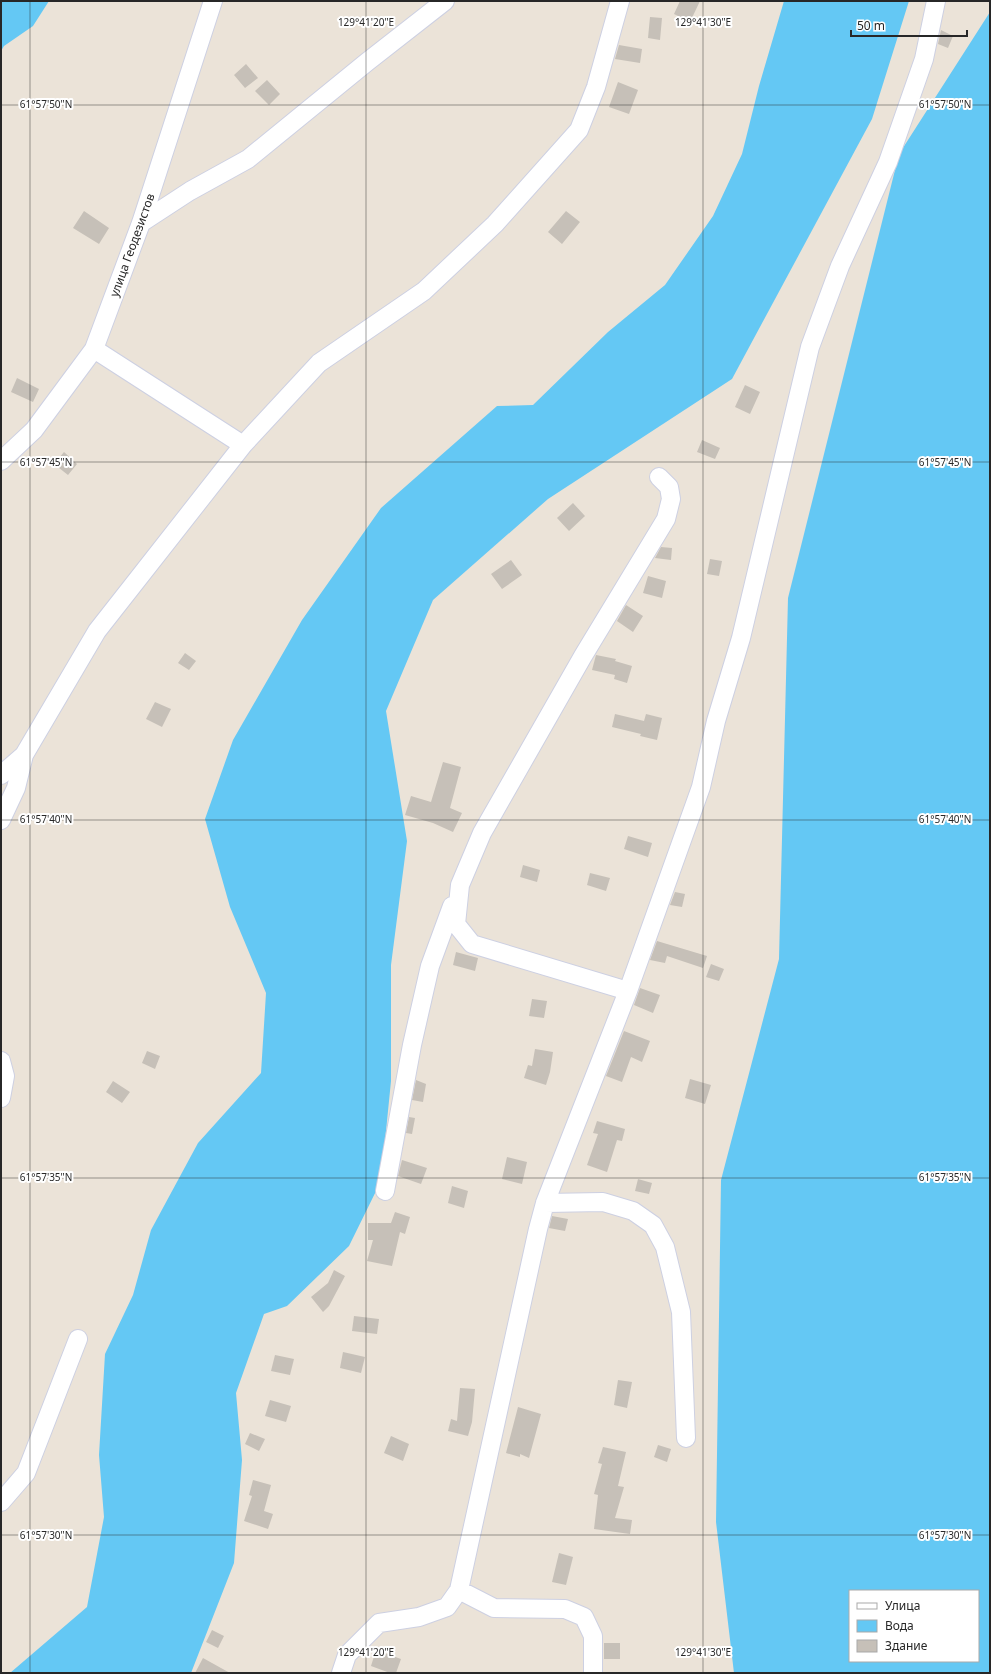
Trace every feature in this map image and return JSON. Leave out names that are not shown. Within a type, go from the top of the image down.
[{"type":"street","name":"улица Геодезистов","points":[[1,461],[34,430],[94,349],[141,223],[213,1]]},
{"type":"street","points":[[141,223],[190,191],[248,159],[367,62],[445,1]]},
{"type":"street","points":[[1,775],[24,754],[97,631],[243,445],[320,363],[424,291],[495,224],[579,130],[596,87],[620,1]]},
{"type":"street","points":[[341,1673],[347,1655],[378,1623],[419,1617],[447,1607],[459,1590],[538,1229],[546,1203],[628,991],[701,787],[716,721],[741,638],[778,476],[810,347],[840,266],[888,162],[924,59],[936,1]]},
{"type":"street","points":[[94,349],[243,445]]},
{"type":"street","points":[[385,1191],[412,1045],[430,966],[460,885],[482,833],[583,656],[666,519],[671,498],[669,487],[659,477]]},
{"type":"street","points":[[1,820],[16,788],[24,754]]},
{"type":"street","points":[[460,885],[456,924],[472,944],[628,991]]},
{"type":"street","points":[[1,1061],[5,1076],[1,1098]]},
{"type":"street","points":[[546,1203],[603,1202],[633,1211],[653,1225],[665,1247],[681,1312],[686,1438]]},
{"type":"street","points":[[1,1502],[26,1473],[78,1339]]},
{"type":"street","points":[[459,1590],[494,1608],[564,1609],[584,1617],[593,1636],[593,1673]]},
{"type":"water","points":[[1,1],[49,1],[33,26],[4,46],[1,51]]},
{"type":"water","points":[[784,1],[909,1],[872,119],[732,379],[548,499],[433,600],[386,711],[407,841],[391,965],[391,1081],[381,1181],[349,1246],[287,1306],[264,1314],[236,1393],[242,1460],[234,1563],[191,1673],[10,1673],[87,1607],[104,1517],[99,1455],[105,1354],[133,1295],[151,1230],[198,1143],[261,1073],[266,993],[230,907],[205,819],[233,740],[302,620],[381,508],[497,406],[533,405],[608,332],[665,285],[713,216],[742,154],[759,86]]},
{"type":"water","points":[[990,12],[990,1673],[734,1673],[716,1522],[721,1180],[779,959],[788,598],[899,154]]},
{"type":"building","points":[[680,1],[700,1],[690,22],[674,14]]},
{"type":"building","points":[[650,17],[662,18],[660,40],[648,38]]},
{"type":"building","points":[[941,30],[953,36],[948,48],[938,44]]},
{"type":"building","points":[[619,45],[642,49],[640,63],[615,59]]},
{"type":"building","points":[[246,64],[258,78],[245,88],[234,75]]},
{"type":"building","points":[[267,80],[280,94],[269,105],[255,91]]},
{"type":"building","points":[[618,82],[638,90],[629,114],[609,107]]},
{"type":"building","points":[[84,211],[109,228],[99,244],[73,228]]},
{"type":"building","points":[[566,211],[580,222],[562,244],[548,232]]},
{"type":"building","points":[[17,378],[39,389],[33,402],[11,392]]},
{"type":"building","points":[[745,385],[760,392],[750,414],[735,407]]},
{"type":"building","points":[[702,440],[720,448],[715,459],[697,452]]},
{"type":"building","points":[[64,452],[77,464],[68,475],[54,464]]},
{"type":"building","points":[[573,503],[585,516],[569,531],[557,518]]},
{"type":"building","points":[[661,547],[672,548],[671,560],[655,558]]},
{"type":"building","points":[[710,559],[722,561],[719,576],[707,574]]},
{"type":"building","points":[[511,560],[522,575],[502,589],[491,574]]},
{"type":"building","points":[[648,576],[666,581],[662,598],[643,593]]},
{"type":"building","points":[[626,605],[643,616],[633,632],[617,621]]},
{"type":"building","points":[[185,653],[196,661],[189,670],[178,663]]},
{"type":"building","points":[[596,655],[616,659],[615,661],[632,666],[627,683],[614,679],[615,675],[592,670]]},
{"type":"building","points":[[155,702],[171,709],[162,727],[146,719]]},
{"type":"building","points":[[615,714],[644,721],[646,714],[662,718],[657,740],[640,736],[641,734],[612,727]]},
{"type":"building","points":[[443,762],[461,767],[450,808],[462,813],[453,832],[433,823],[405,815],[411,796],[431,802]]},
{"type":"building","points":[[628,836],[652,843],[648,857],[624,849]]},
{"type":"building","points":[[523,865],[540,870],[537,882],[520,877]]},
{"type":"building","points":[[590,873],[610,878],[606,891],[587,885]]},
{"type":"building","points":[[675,892],[685,894],[682,907],[670,905]]},
{"type":"building","points":[[657,941],[707,956],[703,968],[667,956],[665,963],[650,960]]},
{"type":"building","points":[[456,952],[478,958],[475,971],[453,965]]},
{"type":"building","points":[[711,964],[724,969],[719,981],[706,977]]},
{"type":"building","points":[[640,988],[660,995],[653,1013],[634,1005]]},
{"type":"building","points":[[532,999],[547,1001],[544,1018],[529,1016]]},
{"type":"building","points":[[624,1031],[650,1041],[642,1062],[631,1057],[622,1082],[606,1076]]},
{"type":"building","points":[[535,1049],[553,1052],[550,1072],[546,1085],[524,1078],[528,1065],[532,1066]]},
{"type":"building","points":[[147,1051],[160,1056],[155,1069],[142,1063]]},
{"type":"building","points":[[690,1079],[711,1085],[705,1104],[685,1098]]},
{"type":"building","points":[[416,1080],[426,1084],[423,1102],[412,1100]]},
{"type":"building","points":[[113,1081],[130,1092],[122,1103],[106,1092]]},
{"type":"building","points":[[409,1117],[415,1118],[412,1134],[406,1133]]},
{"type":"building","points":[[597,1121],[625,1129],[622,1141],[617,1140],[607,1172],[587,1165],[598,1134],[593,1133]]},
{"type":"building","points":[[507,1157],[527,1162],[522,1184],[502,1179]]},
{"type":"building","points":[[402,1160],[427,1168],[421,1184],[398,1176]]},
{"type":"building","points":[[638,1179],[652,1183],[649,1194],[635,1191]]},
{"type":"building","points":[[452,1186],[468,1191],[464,1208],[448,1203]]},
{"type":"building","points":[[395,1212],[410,1217],[405,1234],[400,1232],[392,1266],[367,1261],[373,1240],[368,1240],[368,1223],[391,1223]]},
{"type":"building","points":[[552,1216],[568,1219],[565,1231],[549,1228]]},
{"type":"building","points":[[334,1270],[345,1276],[329,1306],[323,1312],[311,1297],[328,1283]]},
{"type":"building","points":[[354,1316],[379,1319],[377,1334],[352,1331]]},
{"type":"building","points":[[343,1352],[365,1357],[361,1373],[340,1368]]},
{"type":"building","points":[[275,1355],[294,1359],[290,1375],[271,1371]]},
{"type":"building","points":[[618,1380],[632,1382],[627,1408],[614,1405]]},
{"type":"building","points":[[460,1388],[475,1389],[472,1422],[468,1436],[448,1431],[451,1419],[457,1421]]},
{"type":"building","points":[[270,1400],[291,1406],[286,1422],[265,1416]]},
{"type":"building","points":[[518,1407],[541,1414],[529,1458],[520,1454],[520,1457],[506,1453]]},
{"type":"building","points":[[250,1433],[265,1439],[259,1451],[245,1444]]},
{"type":"building","points":[[391,1436],[409,1444],[403,1461],[384,1453]]},
{"type":"building","points":[[658,1445],[671,1449],[667,1462],[654,1457]]},
{"type":"building","points":[[603,1447],[626,1452],[618,1486],[624,1487],[615,1518],[632,1520],[630,1534],[594,1529],[598,1495],[594,1494],[602,1464],[598,1463]]},
{"type":"building","points":[[253,1480],[271,1485],[264,1511],[273,1514],[268,1529],[244,1521],[252,1496],[249,1495]]},
{"type":"building","points":[[559,1553],[573,1557],[566,1585],[552,1582]]},
{"type":"building","points":[[212,1630],[224,1636],[218,1648],[206,1642]]},
{"type":"building","points":[[604,1643],[620,1643],[620,1659],[604,1659]]},
{"type":"building","points":[[376,1650],[401,1659],[396,1673],[390,1673],[371,1666]]},
{"type":"building","points":[[203,1658],[230,1673],[195,1673]]}]
